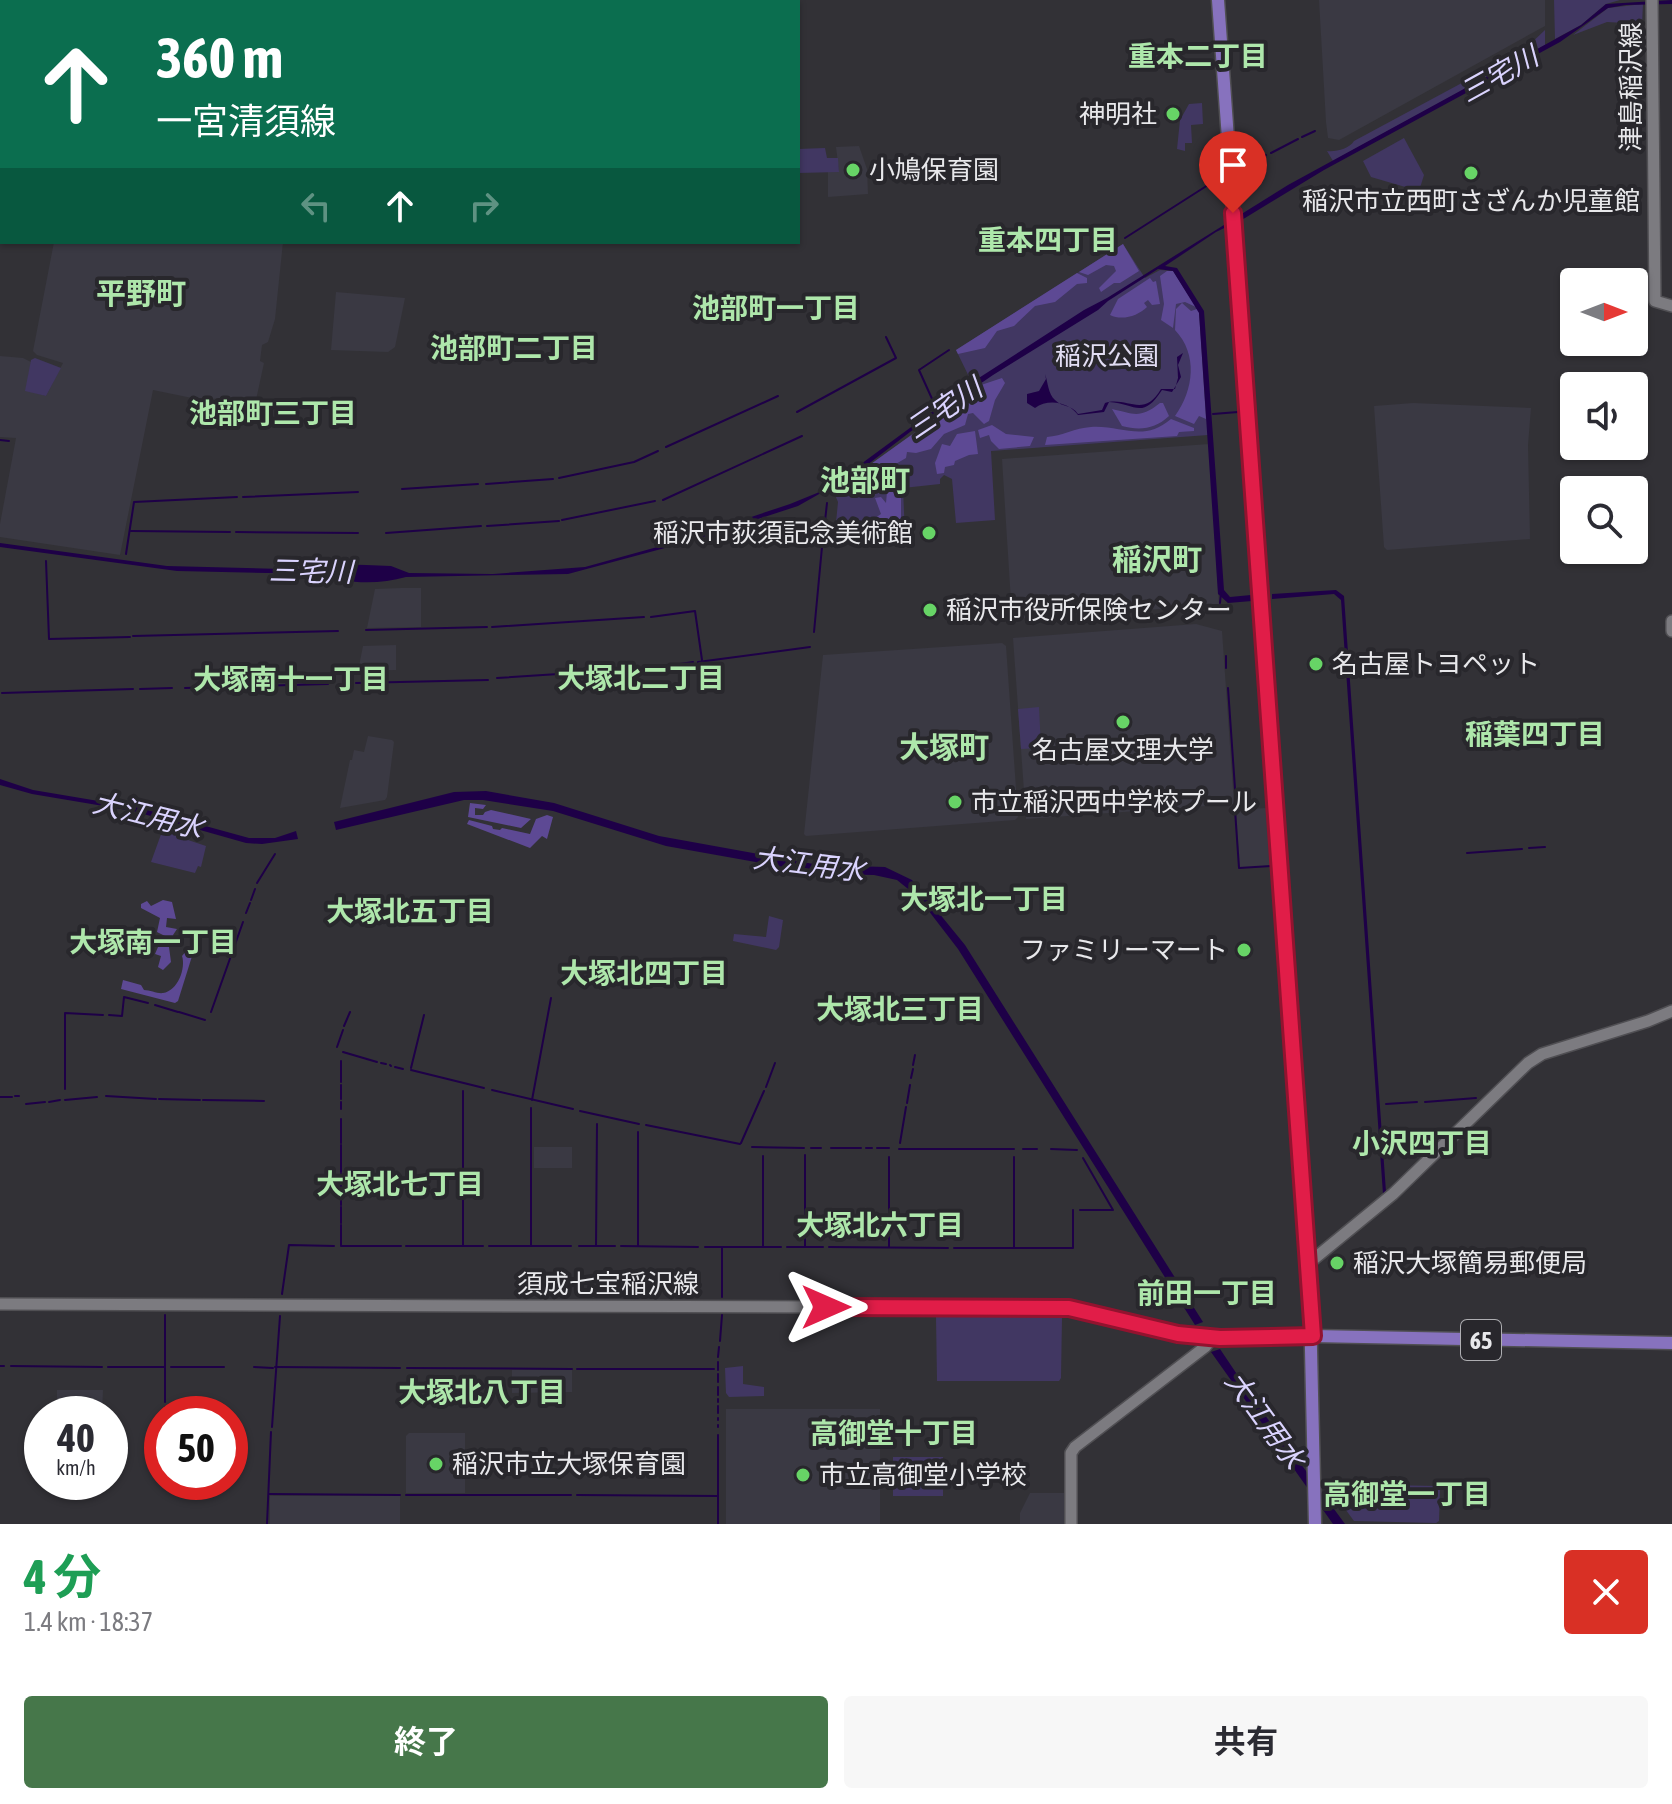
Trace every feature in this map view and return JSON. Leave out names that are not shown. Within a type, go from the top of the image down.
[{"type":"main road","points":[[1218,0],[1309,1263],[1315,1524]]},
{"type":"main road","name":"津島稲沢線","points":[[1652,0],[1655,301],[1672,306]]},
{"type":"main road","points":[[1672,621],[1672,631]]},
{"type":"main road","points":[[1309,1263],[1393,1194],[1528,1063],[1542,1054],[1672,1011]]},
{"type":"main road","name":"須成七宝稲沢線","points":[[0,1304],[1069,1308],[1100,1313],[1167,1332],[1213,1337],[1313,1336]]},
{"type":"main road","name":"65","points":[[1313,1336],[1672,1343]]},
{"type":"main road","points":[[1071,1524],[1071,1453],[1075,1447],[1205,1347],[1213,1337]]},
{"type":"shaded area","points":[[1319,0],[1545,0],[1545,26],[1339,140],[1328,138]]},
{"type":"shaded area","name":"小鳩保育園","points":[[859,146],[867,169],[868,194],[828,197],[828,172],[839,171],[836,147]]},
{"type":"shaded area","points":[[54,244],[283,244],[275,319],[268,342],[262,345],[260,361],[264,363],[256,400],[192,398],[153,390],[120,555],[0,537],[16,438],[0,437],[0,356],[23,358],[31,362],[26,390],[46,396],[63,363],[33,351]]},
{"type":"shaded area","points":[[1123,244],[1139,271],[1101,292],[1099,288],[1116,271],[1114,266],[1106,265],[1088,275],[1079,272]]},
{"type":"shaded area","points":[[1173,271],[1196,307],[1185,302],[1176,304],[1173,328],[1161,320],[1164,304],[1160,276]]},
{"type":"shaded area","points":[[1077,273],[1087,278],[1087,283],[1077,284],[1055,302],[1035,306],[1014,326],[997,331],[985,348],[958,354],[956,350]]},
{"type":"shaded area","points":[[1150,278],[1156,281],[1160,304],[1152,305],[1148,300],[1144,303],[1147,307],[1135,315],[1120,318],[1110,315],[1118,299]]},
{"type":"shaded area","points":[[336,292],[405,298],[395,347],[388,352],[331,350]]},
{"type":"shaded area","points":[[1182,303],[1191,311],[1197,309],[1199,312],[1206,419],[1199,416],[1194,424],[1175,416],[1186,395],[1191,372],[1187,350],[1175,330],[1176,309]]},
{"type":"shaded area","points":[[1002,378],[1005,383],[995,400],[989,421],[984,424],[973,413],[968,414],[965,425],[944,434],[931,449],[907,452],[906,458],[882,472],[852,497],[845,494],[843,484],[960,400],[972,399],[978,386]]},
{"type":"shaded area","points":[[1163,403],[1169,416],[1147,428],[1122,426],[1112,409],[1142,413]]},
{"type":"shaded area","points":[[1413,403],[1531,408],[1528,445],[1530,539],[1387,550],[1384,547],[1374,406]]},
{"type":"shaded area","points":[[1171,419],[1194,428],[1194,431],[1179,432],[1177,436],[1045,445],[1047,437],[1085,428],[1142,432]]},
{"type":"shaded area","points":[[992,425],[1006,434],[1034,437],[1030,446],[999,449],[989,435],[980,438],[978,430]]},
{"type":"shaded area","points":[[975,431],[978,454],[955,461],[954,465],[945,467],[944,473],[937,474],[935,463],[942,444],[950,446],[957,434]]},
{"type":"shaded area","points":[[1209,444],[1219,605],[1012,618],[1002,459]]},
{"type":"shaded area","points":[[901,488],[901,529],[891,534],[872,529],[872,520],[881,514],[875,498],[881,497],[886,503],[887,492]]},
{"type":"shaded area","points":[[421,588],[421,627],[367,628],[375,589]]},
{"type":"shaded area","name":"名古屋文理大学","points":[[1196,624],[1222,631],[1234,804],[1026,819],[1013,638]]},
{"type":"shaded area","points":[[1002,643],[1006,646],[1018,817],[1015,820],[804,834],[823,655]]},
{"type":"shaded area","points":[[396,645],[396,670],[358,671],[363,646]]},
{"type":"shaded area","points":[[368,736],[394,742],[387,797],[385,800],[340,808],[350,760],[354,750],[364,752]]},
{"type":"shaded area","points":[[470,803],[486,805],[483,809],[475,808],[475,815],[491,810],[531,819],[521,828],[468,817]]},
{"type":"shaded area","points":[[1266,808],[1272,866],[1240,868],[1236,810]]},
{"type":"shaded area","points":[[547,815],[553,817],[547,839],[542,836],[530,848],[467,824],[469,820],[492,826],[493,829],[530,834],[536,819]]},
{"type":"shaded area","points":[[163,900],[172,902],[176,919],[167,918],[166,927],[177,929],[173,935],[175,940],[169,947],[171,962],[163,970],[158,967],[161,956],[155,954],[158,947],[164,947],[167,937],[157,932],[160,918],[141,908],[141,904],[147,901],[151,906]]},
{"type":"shaded area","points":[[187,950],[193,953],[175,1003],[121,989],[123,980],[141,985],[144,990],[168,991],[180,978],[182,956]]},
{"type":"shaded area","points":[[534,1147],[572,1147],[572,1168],[534,1168]]},
{"type":"shaded area","points":[[512,1370],[572,1370],[572,1392],[512,1393]]},
{"type":"shaded area","points":[[57,1390],[103,1390],[103,1396],[57,1396]]},
{"type":"shaded area","name":"市立高御堂小学校","points":[[726,1409],[880,1409],[880,1524],[726,1524]]},
{"type":"shaded area","name":"稲沢市立大塚保育園","points":[[409,1433],[465,1433],[465,1493],[406,1493],[406,1436]]},
{"type":"shaded area","points":[[1030,1493],[1065,1493],[1065,1524],[1020,1524],[1020,1513]]},
{"type":"shaded area","points":[[270,1496],[400,1496],[400,1524],[270,1524]]},
{"type":"green space","points":[[1554,0],[1620,0],[1606,4],[1581,25],[1555,39]]},
{"type":"green space","points":[[1643,4],[1642,24],[1607,22],[1573,35],[1608,8]]},
{"type":"green space","points":[[1545,30],[1545,45],[1333,161],[1327,151],[1346,148],[1525,49]]},
{"type":"green space","points":[[1202,103],[1203,124],[1191,125],[1192,143],[1185,143],[1185,151],[1177,149],[1180,120],[1189,104]]},
{"type":"green space","points":[[1404,138],[1424,175],[1419,191],[1371,177],[1363,161]]},
{"type":"green space","points":[[825,148],[827,158],[838,158],[839,172],[800,173],[800,149]]},
{"type":"green space","name":"稲沢公園","points":[[1123,244],[1145,278],[1160,270],[1173,271],[1199,312],[1208,435],[991,451],[995,520],[956,523],[952,479],[944,475],[940,484],[903,488],[905,535],[834,543],[838,502],[833,490],[975,389],[956,350]]},
{"type":"green space","points":[[35,358],[61,368],[46,396],[25,391],[31,360]]},
{"type":"green space","points":[[1039,707],[1041,748],[1021,749],[1018,709]]},
{"type":"green space","points":[[164,826],[187,832],[185,839],[206,846],[201,867],[198,866],[195,873],[151,862]]},
{"type":"green space","points":[[769,916],[783,920],[776,950],[733,941],[734,934],[766,937]]},
{"type":"green space","points":[[936,1317],[1062,1317],[1061,1378],[1059,1381],[937,1381]]},
{"type":"green space","points":[[743,1366],[743,1384],[764,1387],[764,1396],[729,1397],[726,1393],[725,1368]]},
{"type":"green space","points":[[893,1457],[943,1457],[943,1496],[893,1496]]},
{"type":"green space","points":[[1331,1484],[1438,1486],[1439,1521],[1354,1521],[1329,1487]]},
{"type":"water","name":"三宅川","points":[[1672,0],[1672,4],[1608,8],[1560,42],[1324,170],[1216,232],[1165,266],[1177,268],[1204,311],[1224,590],[1230,597],[1251,595],[1252,601],[1228,603],[1218,594],[1199,313],[1173,271],[1158,269],[993,375],[858,472],[798,506],[691,541],[568,574],[406,577],[362,582],[319,574],[177,571],[0,547],[0,543],[167,566],[322,570],[334,564],[391,566],[409,573],[493,574],[585,567],[679,541],[817,493],[971,383],[1084,310],[1288,185],[1581,25],[1606,4]]},
{"type":"water","points":[[1183,353],[1178,365],[1181,377],[1176,385],[1177,357]]},
{"type":"water","points":[[1045,374],[1051,395],[1059,403],[1046,403],[1035,408],[1027,403],[1027,394],[1039,391],[1046,379]]},
{"type":"water","points":[[1161,389],[1174,389],[1172,392],[1162,390],[1149,405],[1143,408],[1110,402],[1142,405],[1155,398]]},
{"type":"water","points":[[1109,402],[1104,412],[1078,415],[1070,407],[1078,414],[1102,410]]},
{"type":"water","points":[[1336,590],[1344,596],[1386,1192],[1383,1194],[1341,600],[1334,594],[1272,599],[1272,594]]},
{"type":"water","name":"大江用水","points":[[0,779],[33,790],[140,808],[249,838],[275,838],[296,831],[298,839],[246,843],[133,811],[32,794],[0,785]]},
{"type":"water","name":"大江用水","points":[[486,791],[554,803],[659,836],[819,865],[885,867],[912,880],[965,945],[1203,1322],[1195,1325],[958,949],[918,897],[897,880],[874,875],[822,874],[666,846],[553,811],[483,800],[464,800],[336,830],[334,822],[454,792]]},
{"type":"water","name":"大江用水","points":[[1220,1349],[1345,1524],[1333,1524],[1211,1352]]},
{"type":"waterway","points":[[1302,137],[1315,131]]},
{"type":"waterway","points":[[1271,153],[1298,139]]},
{"type":"waterway","points":[[1241,168],[1266,155]]},
{"type":"waterway","points":[[1125,238],[1219,178]]},
{"type":"waterway","points":[[797,412],[896,358],[886,337]]},
{"type":"waterway","name":"三宅川","points":[[933,401],[919,370],[949,350]]},
{"type":"waterway","points":[[666,447],[778,396]]},
{"type":"waterway","points":[[1213,414],[1238,412]]},
{"type":"waterway","points":[[663,500],[802,436]]},
{"type":"waterway","points":[[0,440],[9,441]]},
{"type":"waterway","points":[[559,478],[634,462],[658,451]]},
{"type":"waterway","points":[[486,484],[553,479]]},
{"type":"waterway","points":[[402,489],[478,484]]},
{"type":"waterway","points":[[243,497],[358,492]]},
{"type":"waterway","points":[[126,554],[134,502],[237,497]]},
{"type":"waterway","points":[[562,520],[655,501]]},
{"type":"waterway","points":[[823,539],[827,503]]},
{"type":"waterway","points":[[487,526],[559,521]]},
{"type":"waterway","points":[[386,533],[481,526]]},
{"type":"waterway","points":[[131,531],[230,532]]},
{"type":"waterway","points":[[236,532],[358,533]]},
{"type":"waterway","points":[[814,632],[822,547]]},
{"type":"waterway","points":[[46,561],[49,639],[130,637]]},
{"type":"waterway","points":[[1220,603],[1221,593]]},
{"type":"waterway","points":[[651,617],[695,611],[702,660]]},
{"type":"waterway","points":[[492,627],[644,617]]},
{"type":"waterway","points":[[366,630],[487,627]]},
{"type":"waterway","points":[[133,636],[338,631]]},
{"type":"waterway","points":[[698,662],[810,647]]},
{"type":"waterway","points":[[1226,656],[1226,668]]},
{"type":"waterway","points":[[647,669],[693,662]]},
{"type":"waterway","points":[[497,678],[636,669]]},
{"type":"waterway","points":[[356,683],[488,680]]},
{"type":"waterway","points":[[185,688],[328,684]]},
{"type":"waterway","points":[[140,689],[172,688]]},
{"type":"waterway","points":[[1228,688],[1236,803]]},
{"type":"waterway","points":[[2,693],[133,689]]},
{"type":"waterway","points":[[1235,810],[1239,868],[1271,866]]},
{"type":"waterway","points":[[1529,848],[1545,847]]},
{"type":"waterway","points":[[1467,853],[1522,849]]},
{"type":"waterway","points":[[257,883],[275,854]]},
{"type":"waterway","points":[[251,900],[255,889]]},
{"type":"waterway","points":[[246,913],[250,903]]},
{"type":"waterway","points":[[211,1012],[243,922]]},
{"type":"waterway","points":[[109,1015],[122,1016],[124,997],[148,1003]]},
{"type":"waterway","points":[[532,1100],[551,998]]},
{"type":"waterway","points":[[155,1005],[178,1012]]},
{"type":"waterway","points":[[179,1012],[205,1020]]},
{"type":"waterway","points":[[344,1026],[350,1012]]},
{"type":"waterway","points":[[65,1089],[65,1013],[103,1015]]},
{"type":"waterway","points":[[411,1068],[424,1015]]},
{"type":"waterway","points":[[337,1047],[343,1030]]},
{"type":"waterway","points":[[343,1052],[377,1062]]},
{"type":"waterway","points":[[913,1065],[915,1055]]},
{"type":"waterway","points":[[341,1061],[341,1082]]},
{"type":"waterway","points":[[381,1063],[386,1064]]},
{"type":"waterway","points":[[766,1087],[775,1063]]},
{"type":"waterway","points":[[395,1067],[403,1069]]},
{"type":"waterway","points":[[911,1078],[913,1069]]},
{"type":"waterway","points":[[411,1070],[484,1088]]},
{"type":"waterway","points":[[341,1085],[341,1099]]},
{"type":"waterway","points":[[907,1103],[910,1085]]},
{"type":"waterway","points":[[492,1090],[573,1109]]},
{"type":"waterway","points":[[463,1091],[463,1246]]},
{"type":"waterway","points":[[741,1143],[764,1091]]},
{"type":"waterway","points":[[106,1096],[156,1099]]},
{"type":"waterway","points":[[0,1097],[12,1097]]},
{"type":"waterway","points":[[65,1100],[97,1097]]},
{"type":"waterway","points":[[1425,1102],[1476,1098]]},
{"type":"waterway","points":[[159,1099],[200,1100]]},
{"type":"waterway","points":[[49,1102],[60,1100]]},
{"type":"waterway","points":[[203,1100],[264,1101]]},
{"type":"waterway","points":[[26,1104],[45,1102]]},
{"type":"waterway","points":[[341,1102],[341,1109]]},
{"type":"waterway","points":[[1386,1104],[1417,1102]]},
{"type":"waterway","points":[[900,1143],[906,1107]]},
{"type":"waterway","points":[[531,1108],[531,1246]]},
{"type":"waterway","points":[[580,1111],[639,1124]]},
{"type":"waterway","points":[[341,1119],[341,1143]]},
{"type":"waterway","points":[[596,1246],[597,1124]]},
{"type":"waterway","points":[[646,1125],[740,1144]]},
{"type":"waterway","points":[[638,1132],[638,1246]]},
{"type":"waterway","points":[[341,1145],[341,1172]]},
{"type":"waterway","points":[[752,1147],[804,1148]]},
{"type":"waterway","points":[[811,1148],[821,1148]]},
{"type":"waterway","points":[[831,1148],[861,1148]]},
{"type":"waterway","points":[[866,1148],[872,1148]]},
{"type":"waterway","points":[[877,1148],[889,1148]]},
{"type":"waterway","points":[[899,1149],[1014,1149]]},
{"type":"waterway","points":[[1023,1149],[1037,1149]]},
{"type":"waterway","points":[[1051,1149],[1077,1150]]},
{"type":"waterway","points":[[805,1155],[805,1247]]},
{"type":"waterway","points":[[763,1156],[763,1247]]},
{"type":"waterway","points":[[889,1157],[889,1247]]},
{"type":"waterway","points":[[1014,1157],[1014,1248]]},
{"type":"waterway","points":[[1080,1210],[1113,1210],[1083,1158]]},
{"type":"waterway","points":[[341,1174],[341,1205]]},
{"type":"waterway","points":[[341,1207],[341,1223]]},
{"type":"waterway","points":[[954,1248],[1073,1248],[1073,1210]]},
{"type":"waterway","points":[[341,1225],[341,1246],[401,1246]]},
{"type":"waterway","points":[[282,1294],[289,1245],[334,1246]]},
{"type":"waterway","points":[[406,1246],[483,1246]]},
{"type":"waterway","points":[[489,1246],[571,1246]]},
{"type":"waterway","points":[[579,1246],[615,1246]]},
{"type":"waterway","points":[[621,1246],[698,1247]]},
{"type":"waterway","points":[[705,1247],[781,1247]]},
{"type":"waterway","points":[[787,1247],[823,1247]]},
{"type":"waterway","points":[[829,1247],[948,1248]]},
{"type":"waterway","points":[[722,1248],[722,1297]]},
{"type":"waterway","points":[[165,1315],[165,1396]]},
{"type":"waterway","points":[[720,1341],[722,1315]]},
{"type":"waterway","points":[[272,1427],[280,1316]]},
{"type":"waterway","points":[[718,1357],[719,1347]]},
{"type":"waterway","points":[[718,1362],[718,1370]]},
{"type":"waterway","points":[[11,1366],[102,1367]]},
{"type":"waterway","points":[[108,1367],[165,1367]]},
{"type":"waterway","points":[[171,1367],[224,1367]]},
{"type":"waterway","points":[[254,1367],[273,1368]]},
{"type":"waterway","points":[[275,1367],[400,1368]]},
{"type":"waterway","points":[[407,1368],[572,1369]]},
{"type":"waterway","points":[[577,1369],[714,1369]]},
{"type":"waterway","points":[[718,1374],[718,1382]]},
{"type":"waterway","points":[[718,1387],[718,1395]]},
{"type":"waterway","points":[[718,1406],[718,1413]]},
{"type":"waterway","points":[[267,1524],[271,1432]]},
{"type":"waterway","points":[[718,1435],[718,1524]]},
{"type":"waterway","points":[[269,1494],[400,1495]]},
{"type":"waterway","points":[[406,1495],[571,1495]]},
{"type":"waterway","points":[[577,1495],[718,1496]]},
{"type":"place","name":"神明社","points":[[1173,114]]},
{"type":"place","name":"小鳩保育園","points":[[853,170]]},
{"type":"place","name":"稲沢市立西町さざんか児童館","points":[[1471,173]]},
{"type":"place","name":"稲沢市荻須記念美術館","points":[[929,533]]},
{"type":"place","name":"稲沢市役所保険センター","points":[[930,610]]},
{"type":"place","name":"名古屋トヨペット","points":[[1316,664]]},
{"type":"place","name":"名古屋文理大学","points":[[1123,722]]},
{"type":"place","name":"市立稲沢西中学校プール","points":[[955,802]]},
{"type":"place","name":"ファミリーマート","points":[[1244,950]]},
{"type":"place","name":"稲沢大塚簡易郵便局","points":[[1337,1263]]},
{"type":"place","name":"稲沢市立大塚保育園","points":[[436,1464]]},
{"type":"place","name":"市立高御堂小学校","points":[[803,1475]]},
{"type":"district","name":"重本二丁目","points":[[1198,56]]},
{"type":"district","name":"重本四丁目","points":[[1048,240]]},
{"type":"district","name":"平野町","points":[[141,293]]},
{"type":"district","name":"池部町一丁目","points":[[776,308]]},
{"type":"district","name":"池部町二丁目","points":[[514,348]]},
{"type":"district","name":"池部町三丁目","points":[[273,413]]},
{"type":"district","name":"池部町","points":[[865,480]]},
{"type":"district","name":"稲沢町","points":[[1157,559]]},
{"type":"district","name":"大塚北二丁目","points":[[641,678]]},
{"type":"district","name":"大塚南十一丁目","points":[[291,679]]},
{"type":"district","name":"稲葉四丁目","points":[[1535,734]]},
{"type":"district","name":"大塚町","points":[[944,747]]},
{"type":"district","name":"大塚北一丁目","points":[[984,899]]},
{"type":"district","name":"大塚北五丁目","points":[[410,911]]},
{"type":"district","name":"大塚南一丁目","points":[[153,942]]},
{"type":"district","name":"大塚北四丁目","points":[[644,973]]},
{"type":"district","name":"大塚北三丁目","points":[[900,1009]]},
{"type":"district","name":"小沢四丁目","points":[[1422,1143]]},
{"type":"district","name":"大塚北七丁目","points":[[400,1184]]},
{"type":"district","name":"大塚北六丁目","points":[[880,1225]]},
{"type":"district","name":"前田一丁目","points":[[1207,1293]]},
{"type":"district","name":"大塚北八丁目","points":[[482,1392]]},
{"type":"district","name":"高御堂十丁目","points":[[894,1433]]},
{"type":"district","name":"高御堂一丁目","points":[[1407,1494]]},
{"type":"route","points":[[826,1307],[1069,1308],[1178,1334],[1220,1338],[1313,1336],[1233,213]]}]
